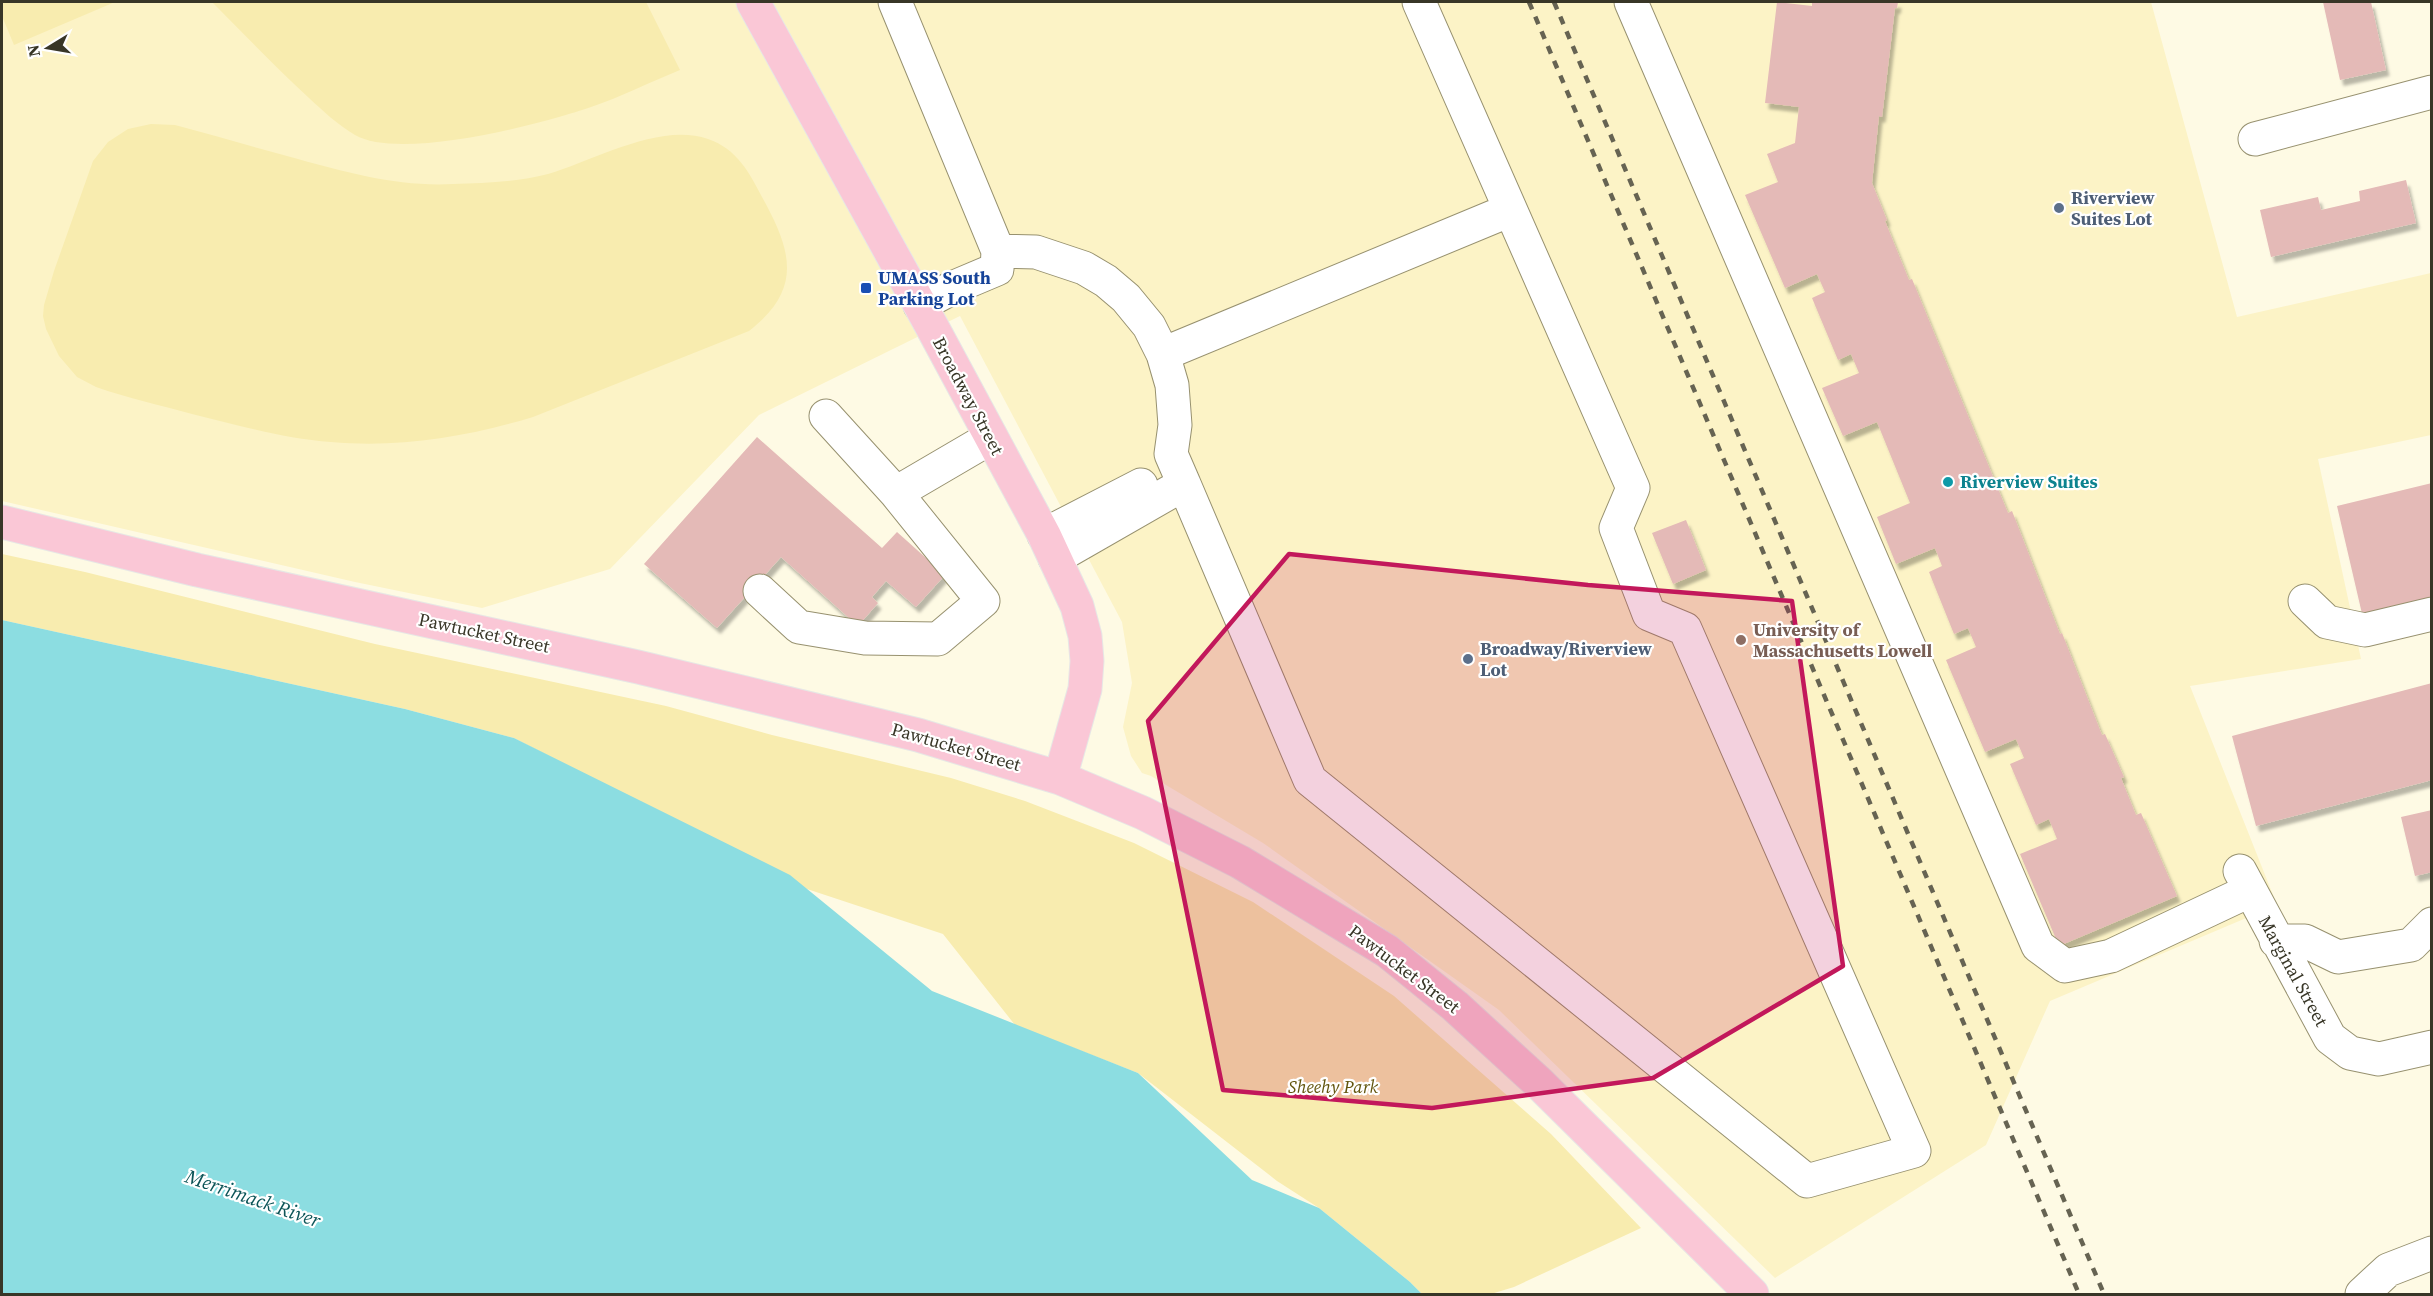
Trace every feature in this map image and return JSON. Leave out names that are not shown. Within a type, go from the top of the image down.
[{"type":"main road","name":"Broadway Street","points":[[753,2],[920,305],[1054,557],[1077,606],[1085,636],[1087,661],[1085,689],[1060,778]]},
{"type":"main road","name":"Pawtucket Street","points":[[2,522],[197,570],[716,686],[918,735],[1060,778],[1143,813],[1240,862],[1387,951],[1455,1006],[1539,1083],[1752,1294]]},
{"type":"street","points":[[895,2],[998,250],[997,269],[952,288],[920,305]]},
{"type":"street","points":[[998,250],[1036,252],[1084,268],[1106,281],[1126,298],[1149,326],[1163,354],[1173,395],[1175,424],[1171,454],[1176,488],[1310,780],[1807,1181],[1914,1151],[1685,629],[1649,614],[1616,528],[1633,489],[1419,2]]},
{"type":"street","name":"Marginal Street","points":[[1631,2],[2038,946],[2065,966],[2111,956],[2244,880],[2330,1038],[2350,1053],[2379,1059],[2432,1047]]},
{"type":"street","points":[[2255,139],[2432,92]]},
{"type":"street","points":[[1163,354],[1510,210]]},
{"type":"street","points":[[760,591],[799,627],[865,638],[938,639],[983,601],[896,493],[826,416]]},
{"type":"street","points":[[896,493],[990,438]]},
{"type":"street","points":[[1054,557],[1145,483],[1176,488]]},
{"type":"street","points":[[1054,557],[1166,521],[1176,488]]},
{"type":"street","points":[[2305,601],[2327,622],[2365,630],[2432,614]]},
{"type":"street","points":[[2276,940],[2305,941],[2338,957],[2411,945],[2432,924]]},
{"type":"street","points":[[2362,1294],[2388,1270],[2432,1253]]},
{"type":"highlighted area","points":[[1289,554],[1588,585],[1792,601],[1843,966],[1653,1078],[1432,1108],[1223,1090],[1148,721]]},
{"type":"shaded area","name":"University of Massachusetts Lowell","points":[[2,2],[2151,2],[2237,317],[2431,273],[2431,435],[2318,459],[2361,659],[2190,686],[2277,905],[2050,1001],[1986,1145],[1775,1278],[1499,1010],[1263,843],[1151,776],[1142,773],[1131,756],[1123,727],[1132,683],[1122,622],[960,316],[759,415],[610,569],[482,608],[355,582],[2,501]]},
{"type":"green space","points":[[2,2],[115,2],[14,45],[2,16]]},
{"type":"green space","points":[[212,2],[646,2],[680,70],[591,107],[507,130],[437,142],[404,144],[376,142],[355,135],[331,118]]},
{"type":"green space","points":[[151,124],[175,125],[355,174],[394,181],[433,184],[501,182],[537,177],[628,145],[669,135],[689,135],[708,139],[727,149],[741,162],[757,188],[780,235],[785,252],[787,269],[785,284],[778,300],[749,331],[533,417],[483,430],[408,442],[331,442],[261,431],[192,414],[108,391],[77,377],[59,356],[46,329],[43,316],[54,271],[93,161],[108,142],[128,129]]},
{"type":"green space","name":"Sheehy Park","points":[[2,554],[85,572],[375,644],[666,706],[772,735],[951,778],[1025,801],[1134,843],[1253,902],[1394,996],[1551,1134],[1641,1228],[1514,1287],[1491,1294],[1422,1294],[1319,1208],[1277,1181],[1138,1073],[1015,1025],[943,934],[804,888],[514,738],[405,709],[2,620]]},
{"type":"water","name":"Merrimack River","points":[[2,620],[405,709],[514,738],[790,875],[932,991],[1138,1073],[1252,1180],[1319,1208],[1422,1294],[2,1294]]},
{"type":"building","name":"Riverview Suites","points":[[1777,2],[1812,6],[1812,2],[1898,2],[1895,8],[1882,117],[1879,116],[1872,183],[1909,280],[1912,279],[2008,513],[2012,511],[2102,735],[2105,734],[2124,777],[2121,778],[2136,815],[2141,813],[2177,896],[2059,946],[2020,854],[2057,839],[2049,819],[2036,825],[2010,764],[2024,758],[2016,739],[1985,752],[1946,660],[1976,647],[1968,628],[1954,634],[1929,572],[1942,566],[1935,548],[1896,564],[1877,517],[1910,503],[1877,422],[1843,436],[1822,388],[1859,373],[1851,354],[1838,360],[1812,298],[1825,292],[1817,274],[1785,288],[1745,195],[1778,182],[1767,154],[1795,143],[1799,107],[1765,103]]},
{"type":"building","points":[[2323,2],[2371,2],[2386,70],[2340,80]]},
{"type":"building","points":[[2406,180],[2416,223],[2271,257],[2260,210],[2318,197],[2321,210],[2360,201],[2359,191]]},
{"type":"building","points":[[757,437],[882,548],[897,532],[945,575],[916,607],[886,581],[872,597],[878,603],[858,626],[781,557],[717,628],[644,564]]},
{"type":"building","points":[[2432,483],[2432,602],[2363,618],[2337,506]]},
{"type":"building","points":[[1686,520],[1706,570],[1673,584],[1652,533]]},
{"type":"building","points":[[2432,683],[2432,780],[2256,826],[2232,736]]},
{"type":"building","points":[[2432,810],[2432,872],[2415,876],[2401,817]]},
{"type":"railway","points":[[1529,2],[2079,1294]]},
{"type":"railway","points":[[1554,2],[2104,1294]]},
{"type":"place","name":"Riverview Suites Lot","points":[[2059,208]]},
{"type":"place","name":"UMASS South Parking Lot","points":[[866,288]]},
{"type":"place","name":"Riverview Suites","points":[[1948,482]]},
{"type":"place","name":"University of Massachusetts Lowell","points":[[1741,640]]},
{"type":"place","name":"Broadway/Riverview Lot","points":[[1468,659]]}]
